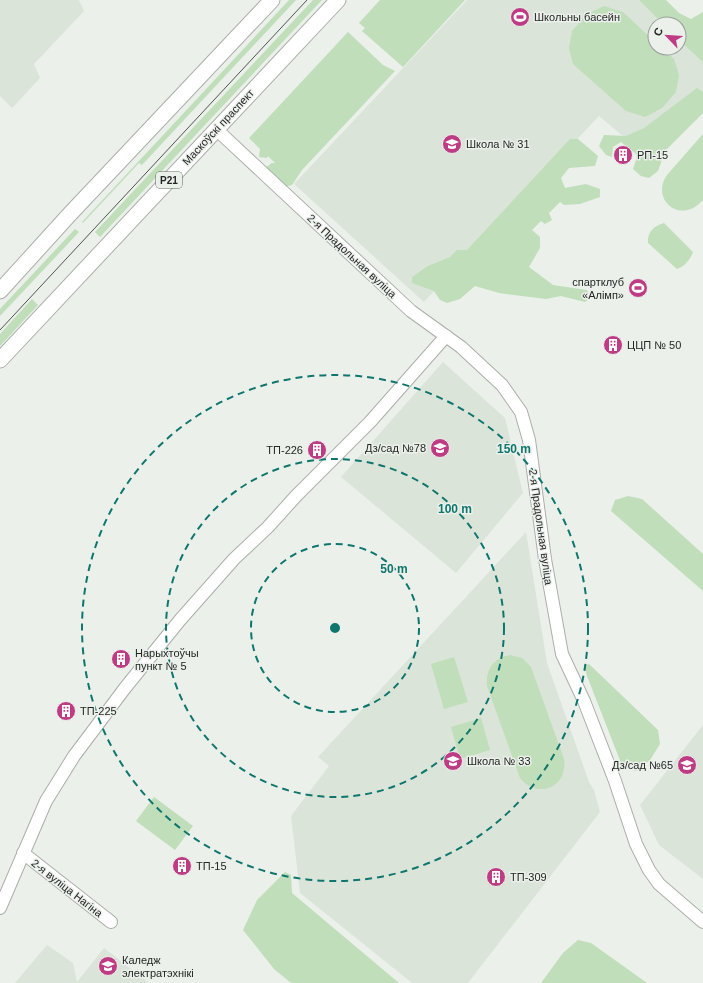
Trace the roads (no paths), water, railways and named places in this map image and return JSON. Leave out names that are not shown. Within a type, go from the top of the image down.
[{"type":"main road","points":[[0,291],[69,215],[272,0]]},
{"type":"main road","name":"Маскоўскі праспект","points":[[0,360],[338,0]]},
{"type":"street","name":"2-я Прадольная вуліца","points":[[216,129],[411,311],[461,347],[502,385],[521,412],[529,440],[545,559],[562,654],[584,702],[615,781],[636,844],[649,870],[659,884],[703,922]]},
{"type":"street","points":[[0,908],[46,801],[74,756],[125,688],[175,625],[234,559],[268,527],[296,496],[370,422],[446,336]]},
{"type":"street","name":"2-я вуліца Нагіна","points":[[23,853],[111,922]]},
{"type":"tram line","points":[[0,330],[307,0]]},
{"type":"place","name":"Школьны басейн","points":[[520,17]]},
{"type":"place","name":"Школа № 31","points":[[452,144]]},
{"type":"place","name":"РП-15","points":[[623,155]]},
{"type":"place","name":"спартклуб «Алімп»","points":[[638,288]]},
{"type":"place","name":"ЦЦП № 50","points":[[613,345]]},
{"type":"place","name":"Дз/сад №78","points":[[440,448]]},
{"type":"place","name":"ТП-226","points":[[317,450]]},
{"type":"place","name":"Нарыхтоўчы пункт № 5","points":[[121,659]]},
{"type":"place","name":"ТП-225","points":[[66,711]]},
{"type":"place","name":"Школа № 33","points":[[453,761]]},
{"type":"place","name":"Дз/сад №65","points":[[687,765]]},
{"type":"place","name":"ТП-15","points":[[182,866]]},
{"type":"place","name":"ТП-309","points":[[496,877]]},
{"type":"place","name":"Каледж электратэхнікі","points":[[108,966]]}]
